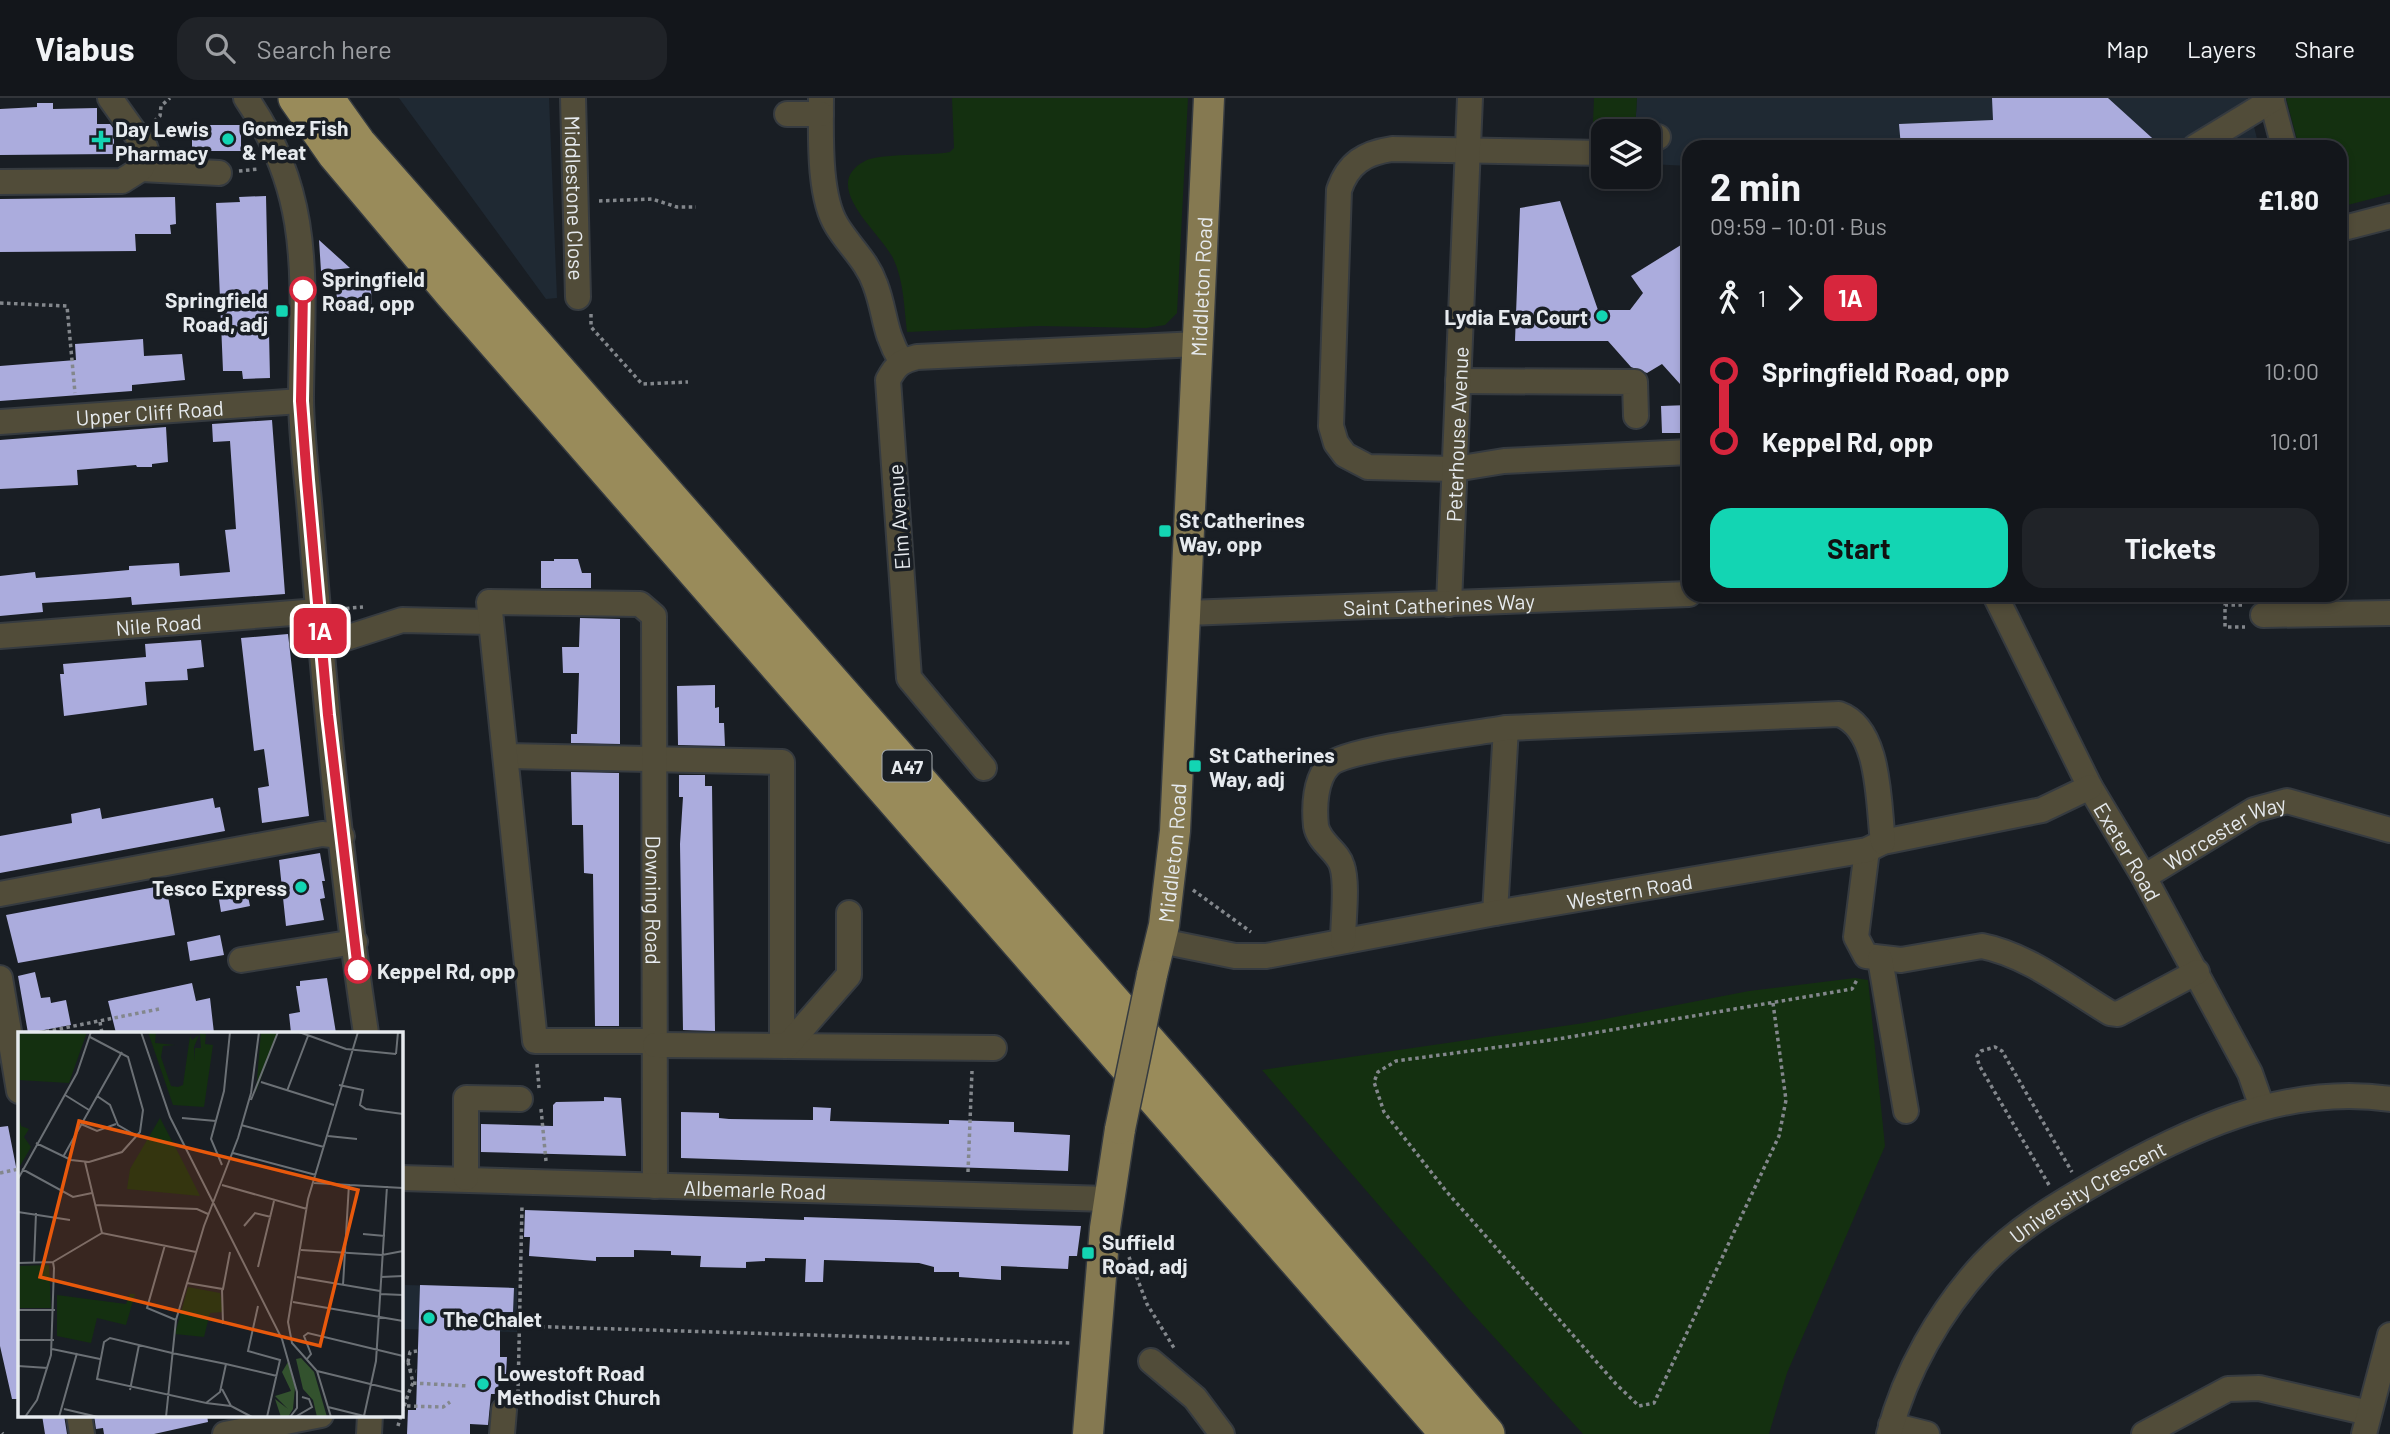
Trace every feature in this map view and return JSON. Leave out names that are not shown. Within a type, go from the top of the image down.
[{"type":"highway","name":"A47","points":[[296,98],[335,154],[452,293],[1448,1434]]},
{"type":"highway","name":"A47","points":[[326,98],[358,143],[1182,1080],[1487,1434]]},
{"type":"main road","name":"Middleton Road","points":[[1088,1434],[1108,1199],[1161,941],[1175,831],[1209,98]]},
{"type":"street","points":[[110,98],[142,153],[219,173]]},
{"type":"street","points":[[246,98],[270,136],[285,169],[299,228],[303,290],[301,401],[318,611],[366,1032]]},
{"type":"street","name":"Middlestone Close","points":[[573,98],[578,297]]},
{"type":"street","name":"Peterhouse Avenue","points":[[1449,604],[1470,98]]},
{"type":"street","points":[[2206,140],[2272,99],[2282,140]]},
{"type":"street","points":[[787,114],[821,106],[828,206],[837,226],[864,259],[876,286],[884,325],[901,361],[917,357],[1198,344]]},
{"type":"street","points":[[1591,153],[1392,149],[1370,152],[1344,174],[1339,203],[1331,426],[1336,443],[1345,455],[1368,467],[1455,469],[1504,461],[1682,452]]},
{"type":"street","points":[[0,182],[122,181],[142,153]]},
{"type":"street","points":[[2347,227],[2390,216]]},
{"type":"street","name":"Elm Avenue","points":[[901,361],[888,380],[909,678],[984,768]]},
{"type":"street","points":[[1458,381],[1634,382],[1636,416]]},
{"type":"street","name":"Upper Cliff Road","points":[[0,422],[301,401]]},
{"type":"street","name":"Saint Catherines Way","points":[[1187,613],[1682,594]]},
{"type":"street","name":"Downing Road","points":[[491,622],[489,602],[640,604],[654,616],[655,1185]]},
{"type":"street","name":"Exeter Road","points":[[1998,602],[2090,787],[2144,877],[2250,1073],[2262,1107]]},
{"type":"street","points":[[2256,616],[2317,604],[2390,612]]},
{"type":"street","name":"Nile Road","points":[[0,636],[318,611]]},
{"type":"street","points":[[321,646],[402,620],[491,622],[534,1041],[983,1048]]},
{"type":"street","points":[[1343,941],[1343,869],[1316,828],[1317,788],[1322,774],[1331,762],[1349,756],[1506,728],[1839,714],[1852,719],[1869,744],[1875,846],[1856,937],[1873,957],[1906,1111]]},
{"type":"street","points":[[1495,913],[1506,728]]},
{"type":"street","points":[[506,756],[782,762],[782,1035],[787,1046]]},
{"type":"street","name":"Western Road","points":[[1161,941],[1245,956],[1266,956],[1875,846],[2042,810],[2090,787]]},
{"type":"street","name":"Worcester Way","points":[[2144,877],[2254,810],[2287,802],[2390,830]]},
{"type":"street","points":[[0,894],[322,834],[342,836]]},
{"type":"street","points":[[787,1046],[849,975],[849,913]]},
{"type":"street","points":[[241,960],[355,942]]},
{"type":"street","points":[[1873,957],[1901,960],[1982,946],[1996,948],[2017,956],[2110,1013],[2118,1014],[2197,972]]},
{"type":"street","points":[[0,978],[18,1085]]},
{"type":"street","name":"University Crescent","points":[[1890,1430],[1908,1378],[1951,1303],[1984,1263],[2041,1214],[2136,1159],[2224,1119],[2262,1107],[2325,1097],[2390,1099]]},
{"type":"street","points":[[466,1178],[466,1098],[534,1100]]},
{"type":"street","name":"Albemarle Road","points":[[402,1178],[1108,1199]]},
{"type":"street","points":[[2144,1434],[2228,1389],[2259,1388],[2366,1423],[2390,1335]]},
{"type":"street","points":[[1150,1361],[1195,1398],[1222,1434]]},
{"type":"street","points":[[79,1416],[82,1434]]},
{"type":"street","points":[[225,1434],[316,1416]]},
{"type":"street","points":[[369,1434],[370,1416]]},
{"type":"street","points":[[1890,1430],[1927,1434]]},
{"type":"path","points":[[142,153],[160,116],[161,106],[170,98]]},
{"type":"path","points":[[219,173],[285,169]]},
{"type":"path","points":[[576,202],[652,199],[677,207],[696,206]]},
{"type":"path","points":[[578,297],[590,307],[592,327],[642,384],[688,382]]},
{"type":"path","points":[[0,303],[67,306],[76,417]]},
{"type":"path","points":[[2225,605],[2256,616],[2225,627],[2225,605]]},
{"type":"path","points":[[1193,890],[1252,933]]},
{"type":"path","points":[[1773,1003],[1786,1101],[1779,1136],[1654,1403],[1639,1406],[1616,1384],[1446,1191],[1384,1112],[1374,1082],[1378,1072],[1395,1061],[1558,1039],[1852,989],[1873,957]]},
{"type":"path","points":[[44,1032],[159,1009]]},
{"type":"path","points":[[100,1021],[102,1032]]},
{"type":"path","points":[[508,1412],[520,1326],[533,1182],[547,1161],[534,1100],[534,1041]]},
{"type":"path","points":[[2054,1193],[1979,1065],[1977,1056],[1981,1051],[1995,1046],[2002,1051],[2076,1180]]},
{"type":"path","points":[[968,1195],[983,1048]]},
{"type":"path","points":[[0,1173],[18,1169]]},
{"type":"path","points":[[1128,1252],[1147,1304],[1174,1348]]},
{"type":"path","points":[[520,1326],[1095,1344]]},
{"type":"path","points":[[402,1415],[407,1406],[407,1394],[413,1383],[408,1362],[410,1352],[417,1351]]},
{"type":"path","points":[[402,1361],[408,1362]]},
{"type":"path","points":[[410,1370],[416,1371]]},
{"type":"path","points":[[413,1383],[468,1386]]},
{"type":"path","points":[[407,1406],[443,1407],[450,1402]]},
{"type":"path","points":[[402,1416],[396,1426],[407,1427]]},
{"type":"shaded area","points":[[399,98],[549,98],[557,298],[546,299]]},
{"type":"shaded area","points":[[1637,98],[2247,98],[2257,140],[1682,140],[1682,166],[1661,165],[1661,119],[1636,119]]},
{"type":"shaded area","points":[[405,1285],[517,1288],[517,1332],[403,1329]]},
{"type":"green space","points":[[952,98],[1188,98],[1177,313],[1165,325],[1146,328],[1039,326],[907,332],[897,267],[886,247],[856,208],[848,182],[852,171],[872,158],[950,152],[954,148]]},
{"type":"green space","points":[[1594,98],[1637,98],[1636,119],[1593,119]]},
{"type":"green space","points":[[2286,98],[2390,98],[2390,194],[2347,205],[2347,140],[2297,140]]},
{"type":"green space","points":[[1855,978],[1868,980],[1885,1146],[1787,1373],[1769,1434],[1583,1434],[1471,1312],[1262,1070],[1584,1023],[1749,991]]},
{"type":"building","points":[[1992,98],[2108,98],[2154,140],[1900,140],[1899,124],[1993,120]]},
{"type":"building","points":[[37,103],[53,103],[53,109],[97,108],[97,124],[110,124],[114,129],[114,154],[0,155],[0,109],[37,107]]},
{"type":"building","points":[[192,125],[241,125],[241,151],[192,151]]},
{"type":"building","points":[[266,196],[270,378],[243,379],[242,371],[223,371],[216,203],[240,202],[239,197]]},
{"type":"building","points":[[175,197],[176,224],[170,225],[171,234],[135,234],[136,251],[0,252],[0,199]]},
{"type":"building","name":"Lydia Eva Court","points":[[1560,201],[1598,310],[1630,310],[1643,293],[1631,276],[1682,244],[1682,386],[1662,364],[1647,373],[1631,367],[1608,341],[1515,341],[1520,208]]},
{"type":"building","points":[[319,240],[350,268],[321,271]]},
{"type":"building","points":[[360,274],[361,288],[371,288],[372,309],[338,312],[335,276]]},
{"type":"building","points":[[143,339],[144,356],[182,354],[185,380],[132,385],[132,391],[0,401],[0,366],[76,360],[75,344]]},
{"type":"building","points":[[1682,405],[1682,433],[1662,433],[1661,406]]},
{"type":"building","points":[[272,420],[285,594],[132,605],[131,597],[42,603],[43,612],[0,616],[0,576],[35,572],[36,578],[129,570],[129,566],[179,563],[180,576],[230,572],[225,530],[236,529],[230,441],[213,442],[212,424]]},
{"type":"building","points":[[166,427],[168,462],[152,464],[152,467],[136,465],[77,470],[78,485],[0,489],[0,440]]},
{"type":"building","points":[[578,559],[582,573],[591,573],[591,588],[541,588],[541,561]]},
{"type":"building","points":[[580,618],[620,619],[620,744],[571,743],[571,734],[577,734],[579,673],[563,673],[562,647],[579,647]]},
{"type":"building","points":[[288,634],[309,816],[262,823],[258,788],[269,786],[264,749],[254,751],[241,638]]},
{"type":"building","points":[[201,640],[204,667],[187,669],[188,680],[145,682],[147,705],[64,716],[60,674],[64,674],[63,664],[146,657],[145,644]]},
{"type":"building","points":[[715,685],[715,708],[719,707],[719,723],[724,723],[725,746],[678,745],[677,686]]},
{"type":"building","points":[[571,772],[619,773],[619,1026],[595,1026],[593,874],[584,873],[583,825],[572,825]]},
{"type":"building","points":[[679,775],[705,775],[705,786],[712,786],[715,1031],[683,1030],[680,844],[683,797],[679,797]]},
{"type":"building","points":[[213,798],[215,808],[220,807],[225,831],[0,873],[0,836],[72,823],[71,814],[100,808],[102,819]]},
{"type":"building","name":"Tesco Express","points":[[320,853],[325,881],[322,881],[325,898],[320,899],[324,920],[286,926],[279,860]]},
{"type":"building","points":[[245,882],[250,906],[221,912],[217,887]]},
{"type":"building","points":[[166,885],[175,935],[18,963],[6,915]]},
{"type":"building","points":[[220,935],[224,955],[190,961],[187,942]]},
{"type":"building","points":[[35,972],[41,998],[50,997],[51,1003],[66,1000],[71,1025],[28,1032],[18,976]]},
{"type":"building","points":[[327,978],[336,1032],[291,1032],[289,1014],[300,1012],[296,986],[300,986],[300,981]]},
{"type":"building","points":[[192,983],[196,1001],[210,998],[214,1032],[116,1032],[108,1001]]},
{"type":"building","points":[[604,1097],[621,1098],[626,1156],[481,1152],[481,1124],[553,1126],[553,1105],[556,1102],[604,1101]]},
{"type":"building","points":[[813,1107],[831,1108],[830,1121],[949,1124],[949,1120],[1014,1122],[1014,1132],[1070,1135],[1068,1171],[681,1158],[681,1112],[719,1113],[719,1118],[729,1119],[813,1120]]},
{"type":"building","points":[[8,1126],[18,1177],[18,1399],[12,1399],[0,1346],[0,1127]]},
{"type":"building","points":[[525,1210],[1081,1226],[1077,1256],[1069,1256],[1068,1269],[1001,1266],[1001,1280],[959,1277],[959,1272],[934,1272],[934,1267],[919,1263],[824,1260],[823,1282],[805,1282],[806,1259],[765,1258],[765,1261],[746,1262],[746,1268],[700,1267],[701,1256],[671,1255],[671,1251],[634,1250],[634,1257],[596,1257],[596,1261],[529,1256],[530,1237],[524,1237]]},
{"type":"building","points":[[420,1285],[514,1288],[513,1312],[500,1312],[500,1357],[507,1357],[506,1374],[499,1374],[498,1394],[491,1394],[488,1425],[470,1424],[470,1434],[407,1434],[408,1410],[416,1410]]},
{"type":"building","points":[[42,1416],[64,1416],[67,1434],[45,1434]]},
{"type":"building","points":[[94,1416],[207,1416],[208,1422],[154,1434],[104,1434],[103,1428],[96,1429]]},
{"type":"bus line","name":"1A","points":[[303,290],[301,401],[307,480],[328,715],[358,970]]},
{"type":"place","name":"Gomez Fish & Meat","points":[[228,139]]},
{"type":"place","name":"Day Lewis Pharmacy","points":[[101,140]]},
{"type":"place","name":"Springfield Road, opp","points":[[303,290]]},
{"type":"place","name":"Springfield Road, adj","points":[[282,311]]},
{"type":"place","name":"Lydia Eva Court","points":[[1602,316]]},
{"type":"place","name":"St Catherines Way, opp","points":[[1165,531]]},
{"type":"place","name":"St Catherines Way, adj","points":[[1195,766]]},
{"type":"place","name":"Tesco Express","points":[[301,887]]},
{"type":"place","name":"Keppel Rd, opp","points":[[358,970]]},
{"type":"place","name":"Suffield Road, adj","points":[[1088,1253]]},
{"type":"place","name":"The Chalet","points":[[429,1318]]},
{"type":"place","name":"Lowestoft Road Methodist Church","points":[[483,1384]]}]
